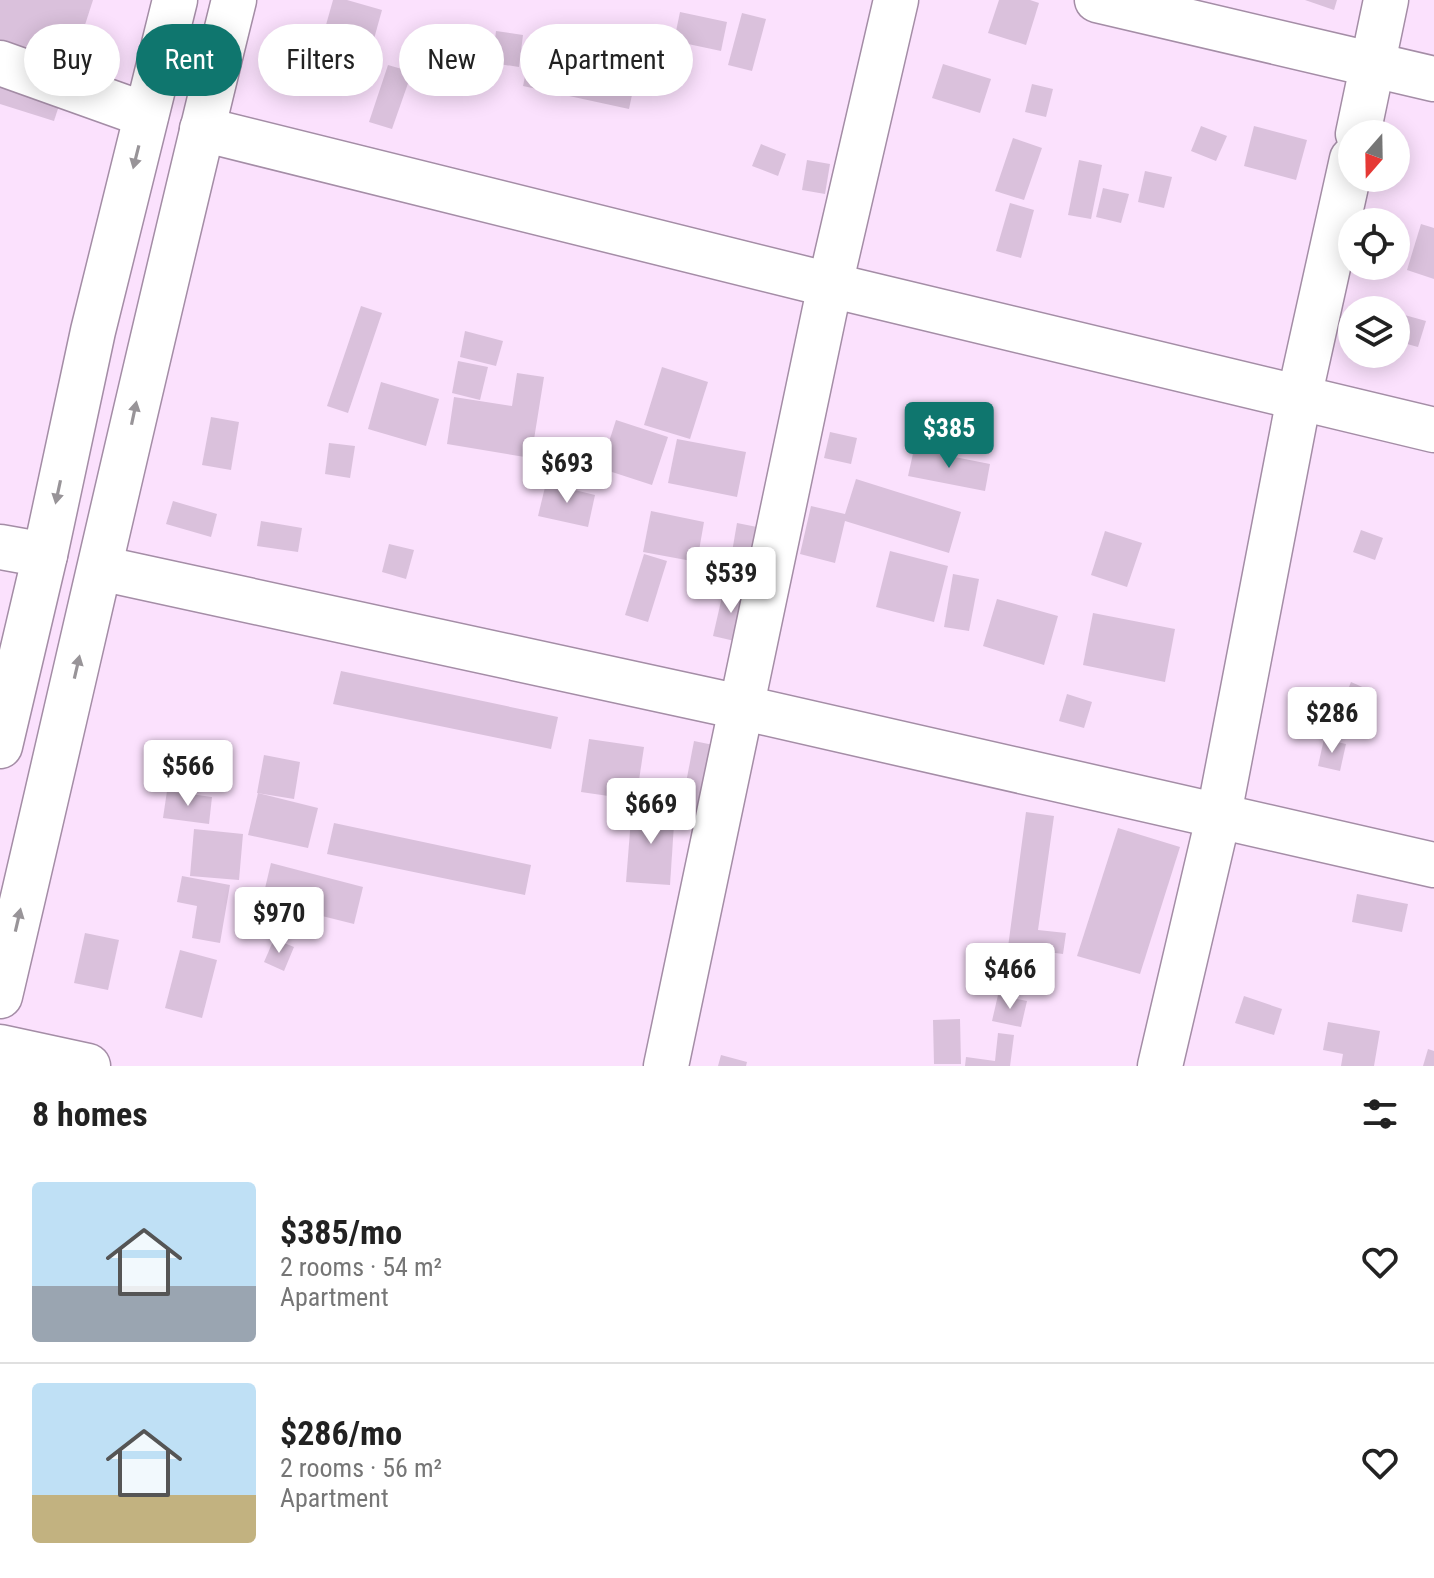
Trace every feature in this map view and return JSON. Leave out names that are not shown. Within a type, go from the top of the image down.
[{"type":"street","points":[[0,746],[93,331],[175,0]]},
{"type":"street","points":[[0,996],[149,344],[234,0]]},
{"type":"street","points":[[666,1066],[830,285],[896,0]]},
{"type":"street","points":[[1097,0],[1434,79]]},
{"type":"street","points":[[1361,120],[1386,0]]},
{"type":"street","points":[[0,63],[146,115]]},
{"type":"street","points":[[202,129],[830,285],[1434,430]]},
{"type":"street","points":[[1160,1066],[1219,814],[1299,398],[1345,192]]},
{"type":"street","points":[[0,547],[45,555]]},
{"type":"street","points":[[100,568],[740,707],[1434,865]]},
{"type":"street","points":[[0,1047],[88,1066]]},
{"type":"building","points":[[0,0],[93,0],[85,24],[24,24],[24,96],[62,96],[54,121],[0,104]]},
{"type":"building","points":[[333,0],[347,0],[382,10],[378,24],[326,24]]},
{"type":"building","points":[[999,0],[1039,3],[1026,45],[988,33]]},
{"type":"building","points":[[1305,0],[1337,0],[1334,10]]},
{"type":"building","points":[[680,12],[727,22],[721,51],[693,45],[693,24],[678,24]]},
{"type":"building","points":[[742,13],[766,19],[752,71],[728,65]]},
{"type":"building","points":[[504,32],[520,35],[519,67],[504,65]]},
{"type":"building","points":[[943,64],[991,79],[980,113],[932,98]]},
{"type":"building","points":[[388,65],[399,68],[399,96],[404,96],[392,129],[369,122],[378,96],[383,96],[383,80]]},
{"type":"building","points":[[1032,84],[1053,89],[1046,117],[1025,112]]},
{"type":"building","points":[[569,96],[632,96],[629,109]]},
{"type":"building","points":[[1201,126],[1227,136],[1216,161],[1191,151]]},
{"type":"building","points":[[1254,126],[1307,140],[1296,180],[1244,166]]},
{"type":"building","points":[[1013,138],[1042,148],[1024,200],[995,191]]},
{"type":"building","points":[[761,144],[786,154],[778,176],[752,166]]},
{"type":"building","points":[[807,160],[830,164],[825,194],[802,190]]},
{"type":"building","points":[[1079,160],[1102,165],[1091,219],[1068,215]]},
{"type":"building","points":[[1145,171],[1172,177],[1164,208],[1138,202]]},
{"type":"building","points":[[1103,188],[1129,194],[1121,223],[1096,217]]},
{"type":"building","points":[[1010,203],[1034,210],[1021,258],[996,251]]},
{"type":"building","points":[[1421,224],[1434,228],[1434,279],[1410,271],[1410,260]]},
{"type":"building","points":[[361,306],[382,313],[348,413],[327,406]]},
{"type":"building","points":[[1410,317],[1426,321],[1418,347],[1410,345]]},
{"type":"building","points":[[465,331],[503,341],[496,366],[460,357]]},
{"type":"building","points":[[458,361],[488,367],[480,400],[452,393]]},
{"type":"building","points":[[662,367],[708,382],[690,439],[644,425]]},
{"type":"building","points":[[517,373],[544,377],[531,458],[447,444],[454,397],[512,406]]},
{"type":"building","points":[[381,382],[439,399],[426,446],[368,429]]},
{"type":"building","points":[[211,417],[239,422],[231,470],[202,465]]},
{"type":"building","points":[[616,420],[668,437],[652,485],[572,459],[579,438],[607,448]]},
{"type":"building","points":[[830,432],[857,438],[851,464],[824,458]]},
{"type":"building","points":[[677,439],[746,452],[737,497],[668,483]]},
{"type":"building","points":[[329,443],[355,446],[350,478],[325,474]]},
{"type":"building","points":[[914,449],[990,464],[985,491],[908,476]]},
{"type":"building","points":[[856,479],[961,512],[949,553],[845,521],[835,563],[800,554],[811,506],[845,514]]},
{"type":"building","points":[[546,483],[595,495],[588,527],[538,516]]},
{"type":"building","points":[[173,501],[217,514],[211,537],[166,524]]},
{"type":"building","points":[[651,511],[704,522],[697,562],[643,552]]},
{"type":"building","points":[[261,521],[302,528],[298,552],[257,546]]},
{"type":"building","points":[[737,523],[762,528],[757,557],[732,552]]},
{"type":"building","points":[[1361,530],[1383,538],[1375,560],[1353,552]]},
{"type":"building","points":[[1105,531],[1142,543],[1127,587],[1091,575]]},
{"type":"building","points":[[389,544],[414,550],[406,579],[382,572]]},
{"type":"building","points":[[890,551],[948,566],[934,622],[876,607]]},
{"type":"building","points":[[644,554],[667,561],[648,622],[625,615]]},
{"type":"building","points":[[953,574],[979,579],[969,631],[944,627]]},
{"type":"building","points":[[724,588],[750,595],[739,642],[713,636]]},
{"type":"building","points":[[997,599],[1058,616],[1044,665],[983,646]]},
{"type":"building","points":[[1093,613],[1175,629],[1165,682],[1083,665]]},
{"type":"building","points":[[341,671],[558,717],[551,749],[333,704]]},
{"type":"building","points":[[1351,682],[1376,693],[1365,720],[1340,709]]},
{"type":"building","points":[[1067,694],[1092,702],[1084,728],[1059,721]]},
{"type":"building","points":[[589,739],[644,747],[636,800],[581,792]]},
{"type":"building","points":[[1324,739],[1346,744],[1340,771],[1318,766]]},
{"type":"building","points":[[694,741],[723,747],[710,815],[681,809]]},
{"type":"building","points":[[264,755],[300,762],[294,799],[257,793]]},
{"type":"building","points":[[167,791],[212,797],[209,824],[163,818]]},
{"type":"building","points":[[258,793],[318,808],[308,848],[248,835]]},
{"type":"building","points":[[632,806],[675,809],[670,885],[626,882]]},
{"type":"building","points":[[1026,812],[1054,816],[1038,930],[1066,933],[1063,954],[1008,947]]},
{"type":"building","points":[[334,823],[531,865],[525,895],[327,854]]},
{"type":"building","points":[[1118,828],[1180,847],[1140,974],[1077,956]]},
{"type":"building","points":[[194,829],[243,834],[239,880],[190,876]]},
{"type":"building","points":[[271,863],[363,887],[354,924],[262,901]]},
{"type":"building","points":[[182,876],[230,885],[220,943],[192,938],[197,906],[177,902]]},
{"type":"building","points":[[1357,894],[1408,904],[1402,932],[1352,922]]},
{"type":"building","points":[[85,933],[119,940],[108,990],[74,983]]},
{"type":"building","points":[[274,939],[294,947],[284,971],[264,962]]},
{"type":"building","points":[[180,950],[217,960],[202,1018],[165,1008]]},
{"type":"building","points":[[998,995],[1027,1001],[1021,1027],[992,1021]]},
{"type":"building","points":[[1244,996],[1282,1009],[1274,1035],[1235,1023]]},
{"type":"building","points":[[960,1019],[961,1064],[934,1064],[933,1020]]},
{"type":"building","points":[[1328,1022],[1380,1031],[1374,1066],[1341,1066],[1343,1054],[1323,1050]]},
{"type":"building","points":[[998,1033],[1014,1035],[1010,1066],[965,1066],[966,1057],[995,1061]]},
{"type":"building","points":[[1428,1049],[1434,1051],[1434,1066],[1423,1066]]},
{"type":"building","points":[[721,1055],[747,1062],[746,1066],[718,1066]]}]
